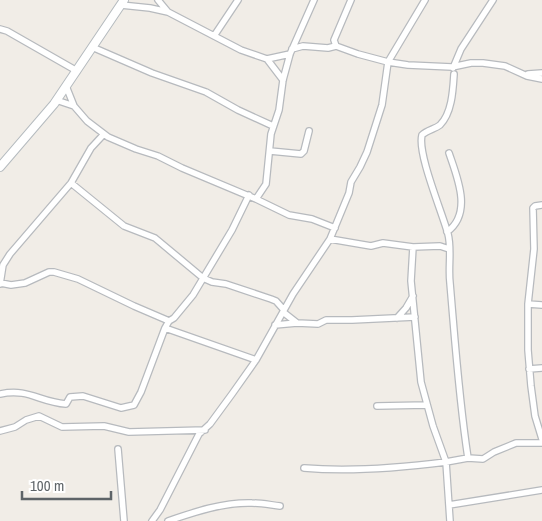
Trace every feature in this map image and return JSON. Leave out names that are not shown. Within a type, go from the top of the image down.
[{"type":"main road","points":[[0,167],[56,100],[123,2]]},
{"type":"street","points":[[158,0],[168,12]]},
{"type":"street","points":[[214,36],[238,0]]},
{"type":"street","points":[[256,199],[266,184],[273,126],[279,110],[291,51],[314,0]]},
{"type":"street","points":[[336,46],[334,40],[351,0]]},
{"type":"street","points":[[152,521],[160,510],[199,434],[205,430],[256,360],[292,294],[330,239],[350,193],[350,182],[367,152],[382,105],[388,62],[425,0]]},
{"type":"street","points":[[468,458],[463,426],[449,279],[448,234],[425,164],[421,138],[424,132],[439,126],[446,115],[452,94],[454,74],[452,67],[461,49],[493,0]]},
{"type":"street","points":[[123,2],[168,12],[241,50],[267,59],[284,80]]},
{"type":"street","points":[[0,29],[7,31],[77,71]]},
{"type":"street","points":[[267,59],[303,46],[328,48],[336,46],[388,62],[452,67],[471,63],[491,64],[505,66],[523,74],[542,79]]},
{"type":"street","points":[[92,47],[152,73],[206,92],[238,110],[273,126]]},
{"type":"street","points":[[454,74],[461,66]]},
{"type":"street","points":[[523,74],[542,73]]},
{"type":"street","points":[[66,86],[74,106],[104,134],[248,195],[289,215],[312,219],[335,228]]},
{"type":"street","points":[[56,100],[74,106]]},
{"type":"street","points":[[270,151],[301,154],[304,151],[309,131]]},
{"type":"street","points":[[104,134],[91,148],[71,183],[10,254],[3,265],[0,284],[25,283],[54,272],[86,283],[169,321]]},
{"type":"street","points":[[440,246],[455,224],[461,203],[460,187],[449,154]]},
{"type":"street","points":[[71,183],[124,226],[155,238],[203,278],[271,299],[279,304],[283,311],[296,323]]},
{"type":"street","points":[[0,394],[26,393],[55,403],[66,404],[70,397],[83,396],[121,408],[134,405],[141,392],[165,328],[193,295],[232,230],[248,195]]},
{"type":"street","points":[[542,205],[533,208],[534,249],[528,304],[529,369],[534,416],[542,436]]},
{"type":"street","points":[[330,239],[371,246],[383,244],[413,247],[440,246],[449,249]]},
{"type":"street","points":[[413,247],[413,296],[421,382],[446,462],[450,521]]},
{"type":"street","points":[[397,318],[413,296]]},
{"type":"street","points":[[528,304],[542,305]]},
{"type":"street","points":[[276,325],[296,323],[310,325],[326,320],[415,317]]},
{"type":"street","points":[[165,328],[256,360]]},
{"type":"street","points":[[529,369],[542,368]]},
{"type":"street","points":[[377,406],[427,405]]},
{"type":"street","points":[[0,431],[15,427],[26,420],[39,416],[62,427],[104,426],[129,432],[205,430]]},
{"type":"street","points":[[304,468],[341,470],[420,466],[468,458],[483,459],[516,443],[542,442]]},
{"type":"street","points":[[118,449],[124,521]]},
{"type":"street","points":[[449,505],[542,490]]},
{"type":"street","points":[[168,521],[217,507],[236,504],[252,503],[280,506]]}]
